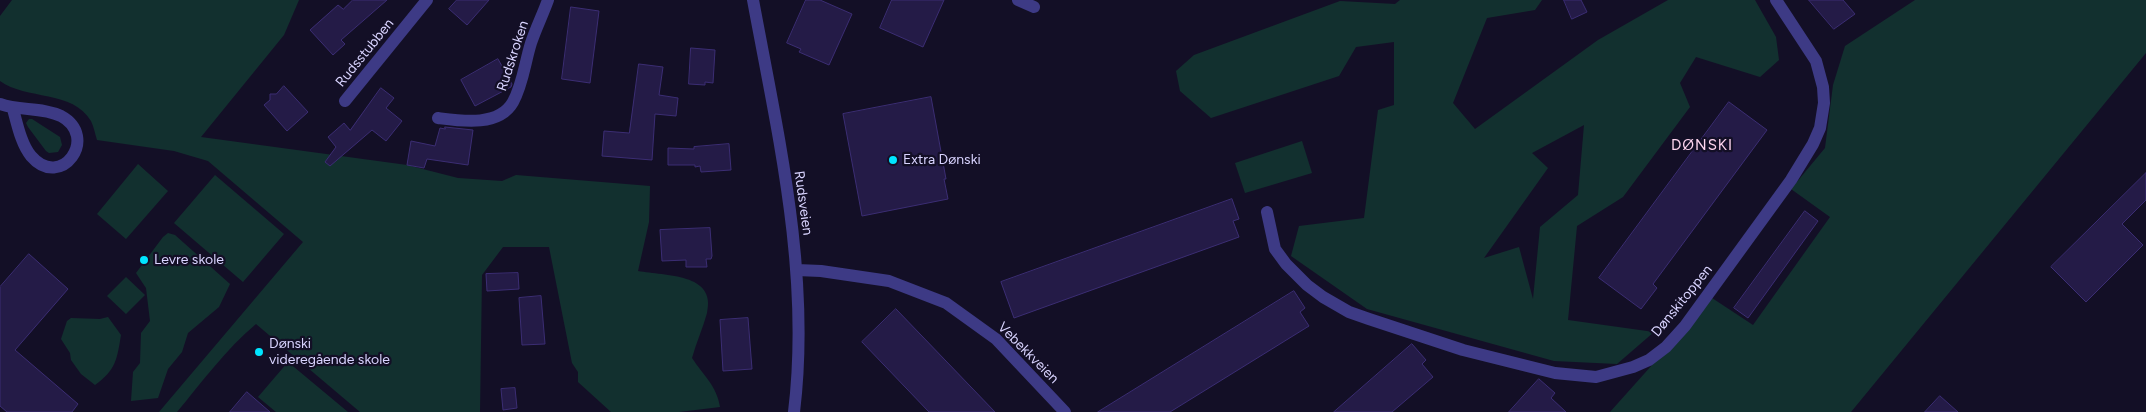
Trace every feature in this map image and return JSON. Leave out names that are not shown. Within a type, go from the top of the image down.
[{"type":"street","name":"Rudsstubben","points":[[345,101],[427,0]]},
{"type":"street","name":"Rudskroken","points":[[438,118],[463,121],[481,120],[498,116],[512,104],[520,87],[531,43],[548,0]]},
{"type":"street","name":"Rudsveien","points":[[753,0],[775,117],[797,270],[800,350],[794,412]]},
{"type":"street","points":[[1018,0],[1034,7]]},
{"type":"street","name":"Dønskitoppen","points":[[1267,212],[1275,249],[1286,264],[1307,285],[1349,312],[1463,350],[1555,373],[1596,377],[1633,367],[1649,360],[1666,347],[1685,326],[1791,180],[1813,144],[1820,128],[1824,103],[1823,87],[1816,61],[1776,0]]},
{"type":"street","points":[[0,104],[13,109],[36,110],[60,116],[70,124],[77,136],[78,146],[74,157],[58,167],[40,164],[30,155],[13,109]]},
{"type":"street","name":"Vebekkveien","points":[[797,270],[822,271],[889,281],[946,303],[996,338],[1064,412]]},
{"type":"green space","points":[[12,0],[299,0],[284,35],[201,137],[407,165],[458,178],[502,181],[516,175],[650,186],[649,222],[638,271],[686,279],[697,283],[704,290],[708,300],[707,313],[692,358],[713,387],[720,407],[679,412],[611,412],[578,382],[578,372],[572,363],[549,247],[503,247],[482,275],[480,412],[360,412],[256,324],[224,355],[177,412],[159,412],[303,242],[208,161],[174,151],[97,140],[91,121],[83,111],[73,104],[23,91],[0,81],[0,16]]},
{"type":"green space","points":[[1400,0],[1542,0],[1535,10],[1487,18],[1453,103],[1475,129],[1598,40],[1668,0],[1755,0],[1776,37],[1779,60],[1760,77],[1696,57],[1680,83],[1690,107],[1623,197],[1577,226],[1568,320],[1654,332],[1617,364],[1554,361],[1367,309],[1291,256],[1299,226],[1364,218],[1378,110],[1394,105],[1394,42],[1356,47],[1339,76],[1211,118],[1180,91],[1176,71],[1194,55],[1340,1],[1395,4]],"holes":[[[1584,125],[1578,195],[1540,227],[1533,299],[1519,247],[1484,258],[1548,168],[1532,153]]]},
{"type":"green space","points":[[1915,0],[2146,0],[2146,53],[1851,412],[1610,412],[1712,298],[1753,325],[1830,217],[1791,189],[1825,148],[1833,85],[1845,46]]},
{"type":"green space","points":[[29,119],[32,119],[60,137],[62,145],[58,152],[49,153],[46,151],[28,127],[26,123]]},
{"type":"green space","points":[[1302,141],[1312,173],[1245,193],[1235,163]]},
{"type":"green space","points":[[138,164],[168,191],[126,239],[97,214]]},
{"type":"green space","points":[[215,175],[284,234],[243,282],[174,223]]},
{"type":"green space","points":[[168,233],[175,235],[230,284],[219,307],[188,333],[182,352],[168,369],[158,398],[131,401],[133,372],[140,363],[141,333],[150,321],[146,288],[136,273]]},
{"type":"green space","points":[[126,277],[145,295],[126,314],[107,296]]},
{"type":"green space","points":[[108,317],[121,335],[118,351],[111,369],[95,385],[81,374],[71,360],[70,353],[61,339],[67,321],[71,318],[100,319]]},
{"type":"green space","points":[[288,362],[348,412],[276,412],[258,397]]},
{"type":"building","points":[[353,0],[387,0],[341,40],[345,44],[333,55],[310,30],[338,5],[343,9]]},
{"type":"building","points":[[457,0],[489,0],[467,25],[449,9]]},
{"type":"building","points":[[806,0],[820,0],[852,14],[829,65],[799,52],[801,49],[787,43]]},
{"type":"building","points":[[892,0],[944,0],[923,47],[880,28]]},
{"type":"building","points":[[1564,0],[1581,0],[1587,12],[1572,19]]},
{"type":"building","points":[[1809,0],[1843,0],[1855,14],[1834,29]]},
{"type":"building","points":[[571,7],[599,11],[590,83],[562,79]]},
{"type":"building","points":[[691,48],[715,50],[713,83],[705,82],[705,85],[689,84]]},
{"type":"building","points":[[498,59],[512,84],[511,87],[475,106],[461,80]]},
{"type":"building","points":[[639,64],[663,67],[659,95],[678,98],[676,116],[655,114],[652,160],[602,156],[604,131],[629,133]]},
{"type":"building","points":[[284,86],[308,112],[287,131],[264,105],[270,100],[270,94],[276,94]]},
{"type":"building","points":[[381,88],[394,98],[386,108],[402,121],[386,141],[372,130],[330,166],[325,162],[336,147],[328,137],[344,123],[350,130]]},
{"type":"building","points":[[931,97],[948,199],[862,216],[843,114]]},
{"type":"building","points":[[1729,102],[1767,130],[1653,284],[1657,288],[1641,309],[1599,278]]},
{"type":"building","points":[[445,127],[473,130],[468,165],[427,159],[424,168],[407,165],[411,141],[435,146],[440,128],[445,129]]},
{"type":"building","points":[[729,144],[731,170],[701,172],[700,166],[668,165],[668,148],[694,149],[694,147]]},
{"type":"building","points":[[2146,173],[2146,200],[2122,224],[2143,245],[2086,302],[2051,267]]},
{"type":"building","points":[[1232,199],[1239,219],[1233,221],[1239,237],[1014,318],[1001,282]]},
{"type":"building","points":[[1805,211],[1818,221],[1748,318],[1734,308]]},
{"type":"building","points":[[710,228],[712,256],[711,259],[706,259],[707,267],[686,267],[686,260],[662,261],[660,230]]},
{"type":"building","points":[[29,254],[68,289],[15,350],[78,404],[72,412],[7,412],[0,406],[0,287]]},
{"type":"building","points":[[518,273],[519,289],[487,291],[486,274]]},
{"type":"building","points":[[1294,291],[1305,308],[1300,312],[1309,326],[1170,412],[1098,412]]},
{"type":"building","points":[[541,296],[545,344],[522,345],[519,298]]},
{"type":"building","points":[[896,309],[995,412],[929,412],[862,342]]},
{"type":"building","points":[[748,318],[752,369],[723,371],[720,320]]},
{"type":"building","points":[[1412,344],[1426,360],[1422,364],[1433,377],[1392,412],[1334,412]]},
{"type":"building","points":[[1539,379],[1555,393],[1551,398],[1566,412],[1509,412]]},
{"type":"building","points":[[515,388],[517,408],[503,410],[501,389]]},
{"type":"building","points":[[247,392],[270,412],[230,412]]},
{"type":"building","points":[[1940,396],[1958,412],[1925,412]]},
{"type":"place","name":"Extra Dønski","points":[[893,160]]},
{"type":"place","name":"Levre skole","points":[[144,260]]},
{"type":"place","name":"Dønski videregående skole","points":[[259,352]]},
{"type":"district","name":"DØNSKI","points":[[1702,146]]}]
